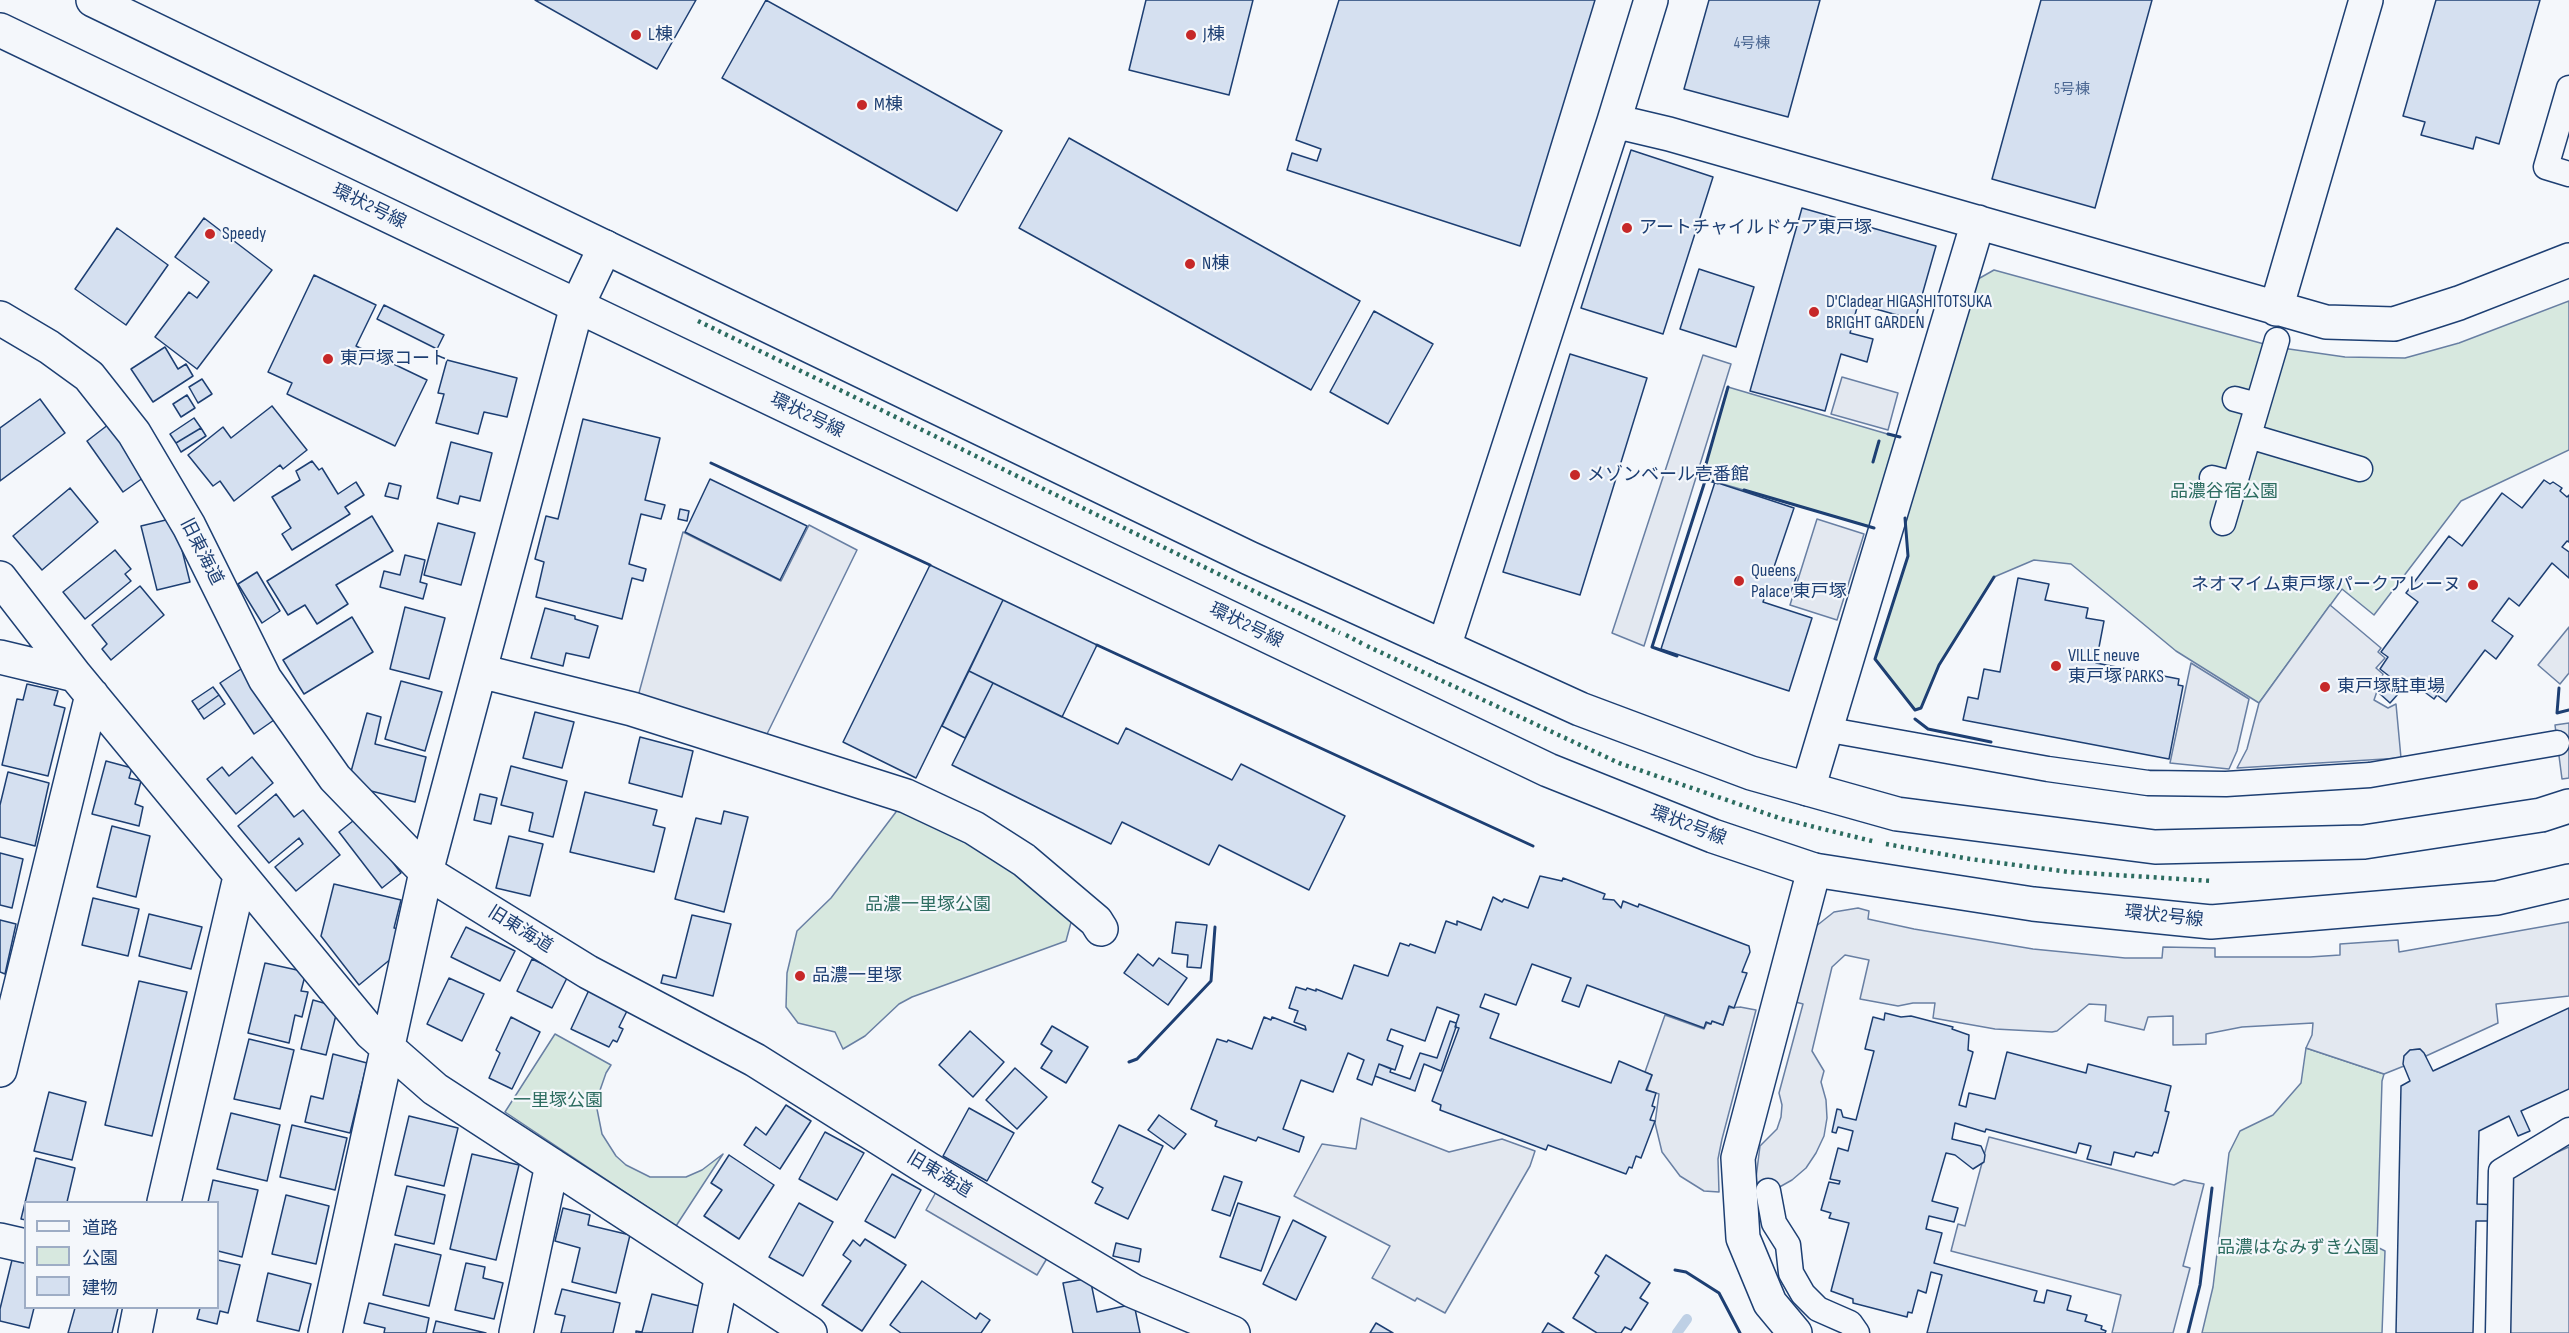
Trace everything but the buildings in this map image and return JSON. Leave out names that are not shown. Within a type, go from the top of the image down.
[{"type":"street","points":[[93,0],[1249,558],[1580,709],[1751,773],[1897,814],[2155,847],[2364,842],[2541,815],[2569,806]]},
{"type":"street","points":[[1444,647],[1651,0]]},
{"type":"street","points":[[2223,523],[2224,481],[2249,436],[2246,402],[2277,325],[2366,0]]},
{"type":"street","name":"環状2号線","points":[[0,30],[1548,770],[1713,836],[1814,870],[2033,904],[2211,922],[2498,898],[2569,881]]},
{"type":"street","points":[[2569,88],[2546,167],[2569,174]]},
{"type":"street","points":[[1614,121],[1669,134],[1978,222],[2277,325],[2326,322],[2394,324],[2458,303],[2569,260]]},
{"type":"street","points":[[1808,789],[1978,222]]},
{"type":"street","points":[[325,1333],[426,872],[577,306],[605,247]]},
{"type":"street","name":"旧東海道","points":[[0,318],[49,347],[89,376],[134,433],[189,526],[266,679],[335,778],[426,872],[588,972],[755,1060],[930,1170],[1133,1291],[1233,1333]]},
{"type":"street","points":[[2249,436],[2360,469]]},
{"type":"street","points":[[0,578],[83,685],[371,1033],[435,1089],[810,1333]]},
{"type":"street","points":[[0,657],[83,685]]},
{"type":"street","points":[[480,670],[632,710],[906,796],[974,828],[1024,860],[1096,921],[1101,929]]},
{"type":"street","points":[[0,1070],[83,685]]},
{"type":"street","points":[[1841,732],[2048,769],[2137,781],[2215,784],[2370,775],[2557,743]]},
{"type":"street","points":[[1795,1333],[1770,1303],[1743,1238],[1738,1158],[1814,870]]},
{"type":"street","points":[[164,1201],[240,877]]},
{"type":"street","points":[[2498,1333],[2501,1171],[2569,1130]]},
{"type":"street","points":[[516,1333],[552,1165]]},
{"type":"street","points":[[1768,1191],[1774,1223],[1788,1245],[1791,1273],[1803,1294],[1818,1309],[1850,1323],[1857,1333]]},
{"type":"street","points":[[0,1240],[24,1246]]},
{"type":"street","points":[[710,1333],[722,1276]]},
{"type":"street","points":[[135,1333],[140,1309]]},
{"type":"green space","name":"品濃谷宿公園","points":[[1994,270],[2275,347],[2345,357],[2405,358],[2459,343],[2569,301],[2569,450],[2461,501],[2374,615],[2342,589],[2259,703],[2176,651],[2071,564],[2034,560],[1994,577],[1939,665],[1921,708],[1915,710],[1875,659],[1908,556],[1905,518],[1971,283]]},
{"type":"green space","points":[[1728,387],[1901,438],[1875,528],[1702,478]]},
{"type":"green space","name":"品濃一里塚公園","points":[[902,804],[971,836],[1073,915],[1066,941],[912,997],[899,1004],[865,1036],[843,1049],[835,1032],[798,1023],[786,1007],[787,973],[797,931],[831,898]]},
{"type":"green space","name":"一里塚公園","points":[[555,1034],[611,1065],[598,1096],[597,1109],[602,1134],[616,1156],[626,1165],[650,1177],[686,1177],[702,1170],[723,1154],[676,1226],[505,1112]]},
{"type":"green space","name":"品濃はなみずき公園","points":[[2306,1048],[2384,1074],[2377,1247],[2385,1251],[2382,1333],[2202,1333],[2213,1287],[2229,1153],[2240,1131],[2273,1115],[2301,1083]]},
{"type":"shaded area","points":[[1703,355],[1731,364],[1644,646],[1612,633]]},
{"type":"shaded area","points":[[1842,377],[1898,393],[1888,430],[1831,414]]},
{"type":"shaded area","points":[[1817,519],[1864,534],[1837,620],[1790,605]]},
{"type":"shaded area","points":[[809,525],[857,550],[767,734],[637,700],[683,532],[781,581]]},
{"type":"shaded area","name":"東戸塚駐車場","points":[[2330,605],[2381,648],[2378,652],[2385,658],[2376,668],[2383,674],[2374,700],[2388,708],[2396,704],[2401,758],[2237,768],[2247,749],[2259,703]]},
{"type":"shaded area","points":[[2569,627],[2569,673],[2560,684],[2538,665]]},
{"type":"shaded area","points":[[2191,663],[2249,699],[2237,751],[2229,769],[2170,763]]},
{"type":"shaded area","points":[[2569,723],[2569,778],[2562,779],[2555,725]]},
{"type":"shaded area","points":[[1858,908],[1869,911],[1868,919],[1914,929],[2033,949],[2125,958],[2162,958],[2163,947],[2215,948],[2215,957],[2310,957],[2340,955],[2340,944],[2398,940],[2399,952],[2569,922],[2569,996],[2496,1004],[2498,1023],[2426,1056],[2420,1049],[2410,1050],[2404,1056],[2404,1066],[2384,1074],[2306,1048],[2312,1035],[2313,1023],[2242,1027],[2206,1034],[2206,1044],[2173,1045],[2173,1016],[2148,1017],[2144,1030],[2105,1021],[2106,1005],[2089,1004],[2057,1031],[2052,1032],[1995,1029],[1933,1018],[1935,1003],[1898,1006],[1860,999],[1869,960],[1845,955],[1832,967],[1812,1051],[1824,1071],[1821,1082],[1826,1100],[1827,1118],[1824,1136],[1806,1168],[1792,1180],[1776,1189],[1758,1194],[1756,1178],[1760,1146],[1777,1129],[1781,1117],[1782,1105],[1779,1093],[1803,1004],[1792,1001],[1815,927],[1834,912]]},
{"type":"shaded area","points":[[1740,1007],[1756,1010],[1722,1139],[1718,1159],[1719,1192],[1704,1191],[1680,1176],[1662,1152],[1655,1123],[1659,1094],[1647,1090],[1652,1075],[1645,1072],[1665,1015],[1704,1029],[1707,1023],[1710,1024],[1712,1021],[1723,1025],[1729,1008]]},
{"type":"shaded area","points":[[1361,1118],[1449,1152],[1502,1139],[1535,1151],[1530,1166],[1445,1313],[1417,1298],[1415,1301],[1372,1278],[1390,1246],[1294,1196],[1322,1144],[1356,1149]]},
{"type":"shaded area","points":[[1989,1137],[2174,1185],[2184,1180],[2204,1184],[2183,1266],[2190,1268],[2173,1333],[2112,1333],[2121,1295],[1951,1251],[1958,1224],[1965,1226]]},
{"type":"shaded area","points":[[2569,1147],[2569,1333],[2503,1333],[2507,1175]]},
{"type":"shaded area","points":[[940,1185],[1052,1250],[1037,1275],[926,1210]]},
{"type":"waterway","points":[[1677,1333],[1687,1319]]},
{"type":"hedge","points":[[698,321],[1340,633]]},
{"type":"hedge","points":[[1346,635],[1363,644]]},
{"type":"hedge","points":[[1367,646],[1619,763],[1782,819],[1876,842]]},
{"type":"hedge","points":[[1886,844],[1970,859],[2069,872],[2212,881]]},
{"type":"wall","points":[[1718,483],[1702,478],[1728,387]]},
{"type":"wall","points":[[1888,434],[1900,437]]},
{"type":"wall","points":[[1873,462],[1879,441]]},
{"type":"wall","points":[[711,463],[930,565]]},
{"type":"wall","points":[[1677,656],[1652,647],[1705,481]]},
{"type":"wall","points":[[1744,490],[1874,528]]},
{"type":"wall","points":[[1905,518],[1908,556],[1875,659],[1915,710],[1921,708],[1939,665],[1994,577]]},
{"type":"wall","points":[[1097,645],[1533,846]]},
{"type":"wall","points":[[2559,688],[2557,713],[2569,710]]},
{"type":"wall","points":[[1915,719],[1928,729],[1991,742]]},
{"type":"wall","points":[[1129,1062],[1137,1059],[1211,981],[1215,927]]},
{"type":"wall","points":[[2188,1333],[2200,1285],[2212,1188]]},
{"type":"wall","points":[[1675,1270],[1686,1272],[1719,1293],[1740,1333]]},
{"type":"place","name":"L棟","points":[[636,35]]},
{"type":"place","name":"J棟","points":[[1191,35]]},
{"type":"place","name":"M棟","points":[[862,105]]},
{"type":"place","name":"アートチャイルドケア東戸塚","points":[[1627,228]]},
{"type":"place","name":"Speedy","points":[[210,234]]},
{"type":"place","name":"N棟","points":[[1190,264]]},
{"type":"place","name":"D'Cladear HIGASHITOTSUKA BRIGHT GARDEN","points":[[1814,312]]},
{"type":"place","name":"東戸塚コート","points":[[328,359]]},
{"type":"place","name":"メゾンベール壱番館","points":[[1575,475]]},
{"type":"place","name":"Queens Palace 東戸塚","points":[[1739,581]]},
{"type":"place","name":"ネオマイム東戸塚パークアレーヌ","points":[[2473,585]]},
{"type":"place","name":"VILLE neuve 東戸塚 PARKS","points":[[2056,666]]},
{"type":"place","name":"東戸塚駐車場","points":[[2325,687]]},
{"type":"place","name":"品濃一里塚","points":[[800,976]]}]
